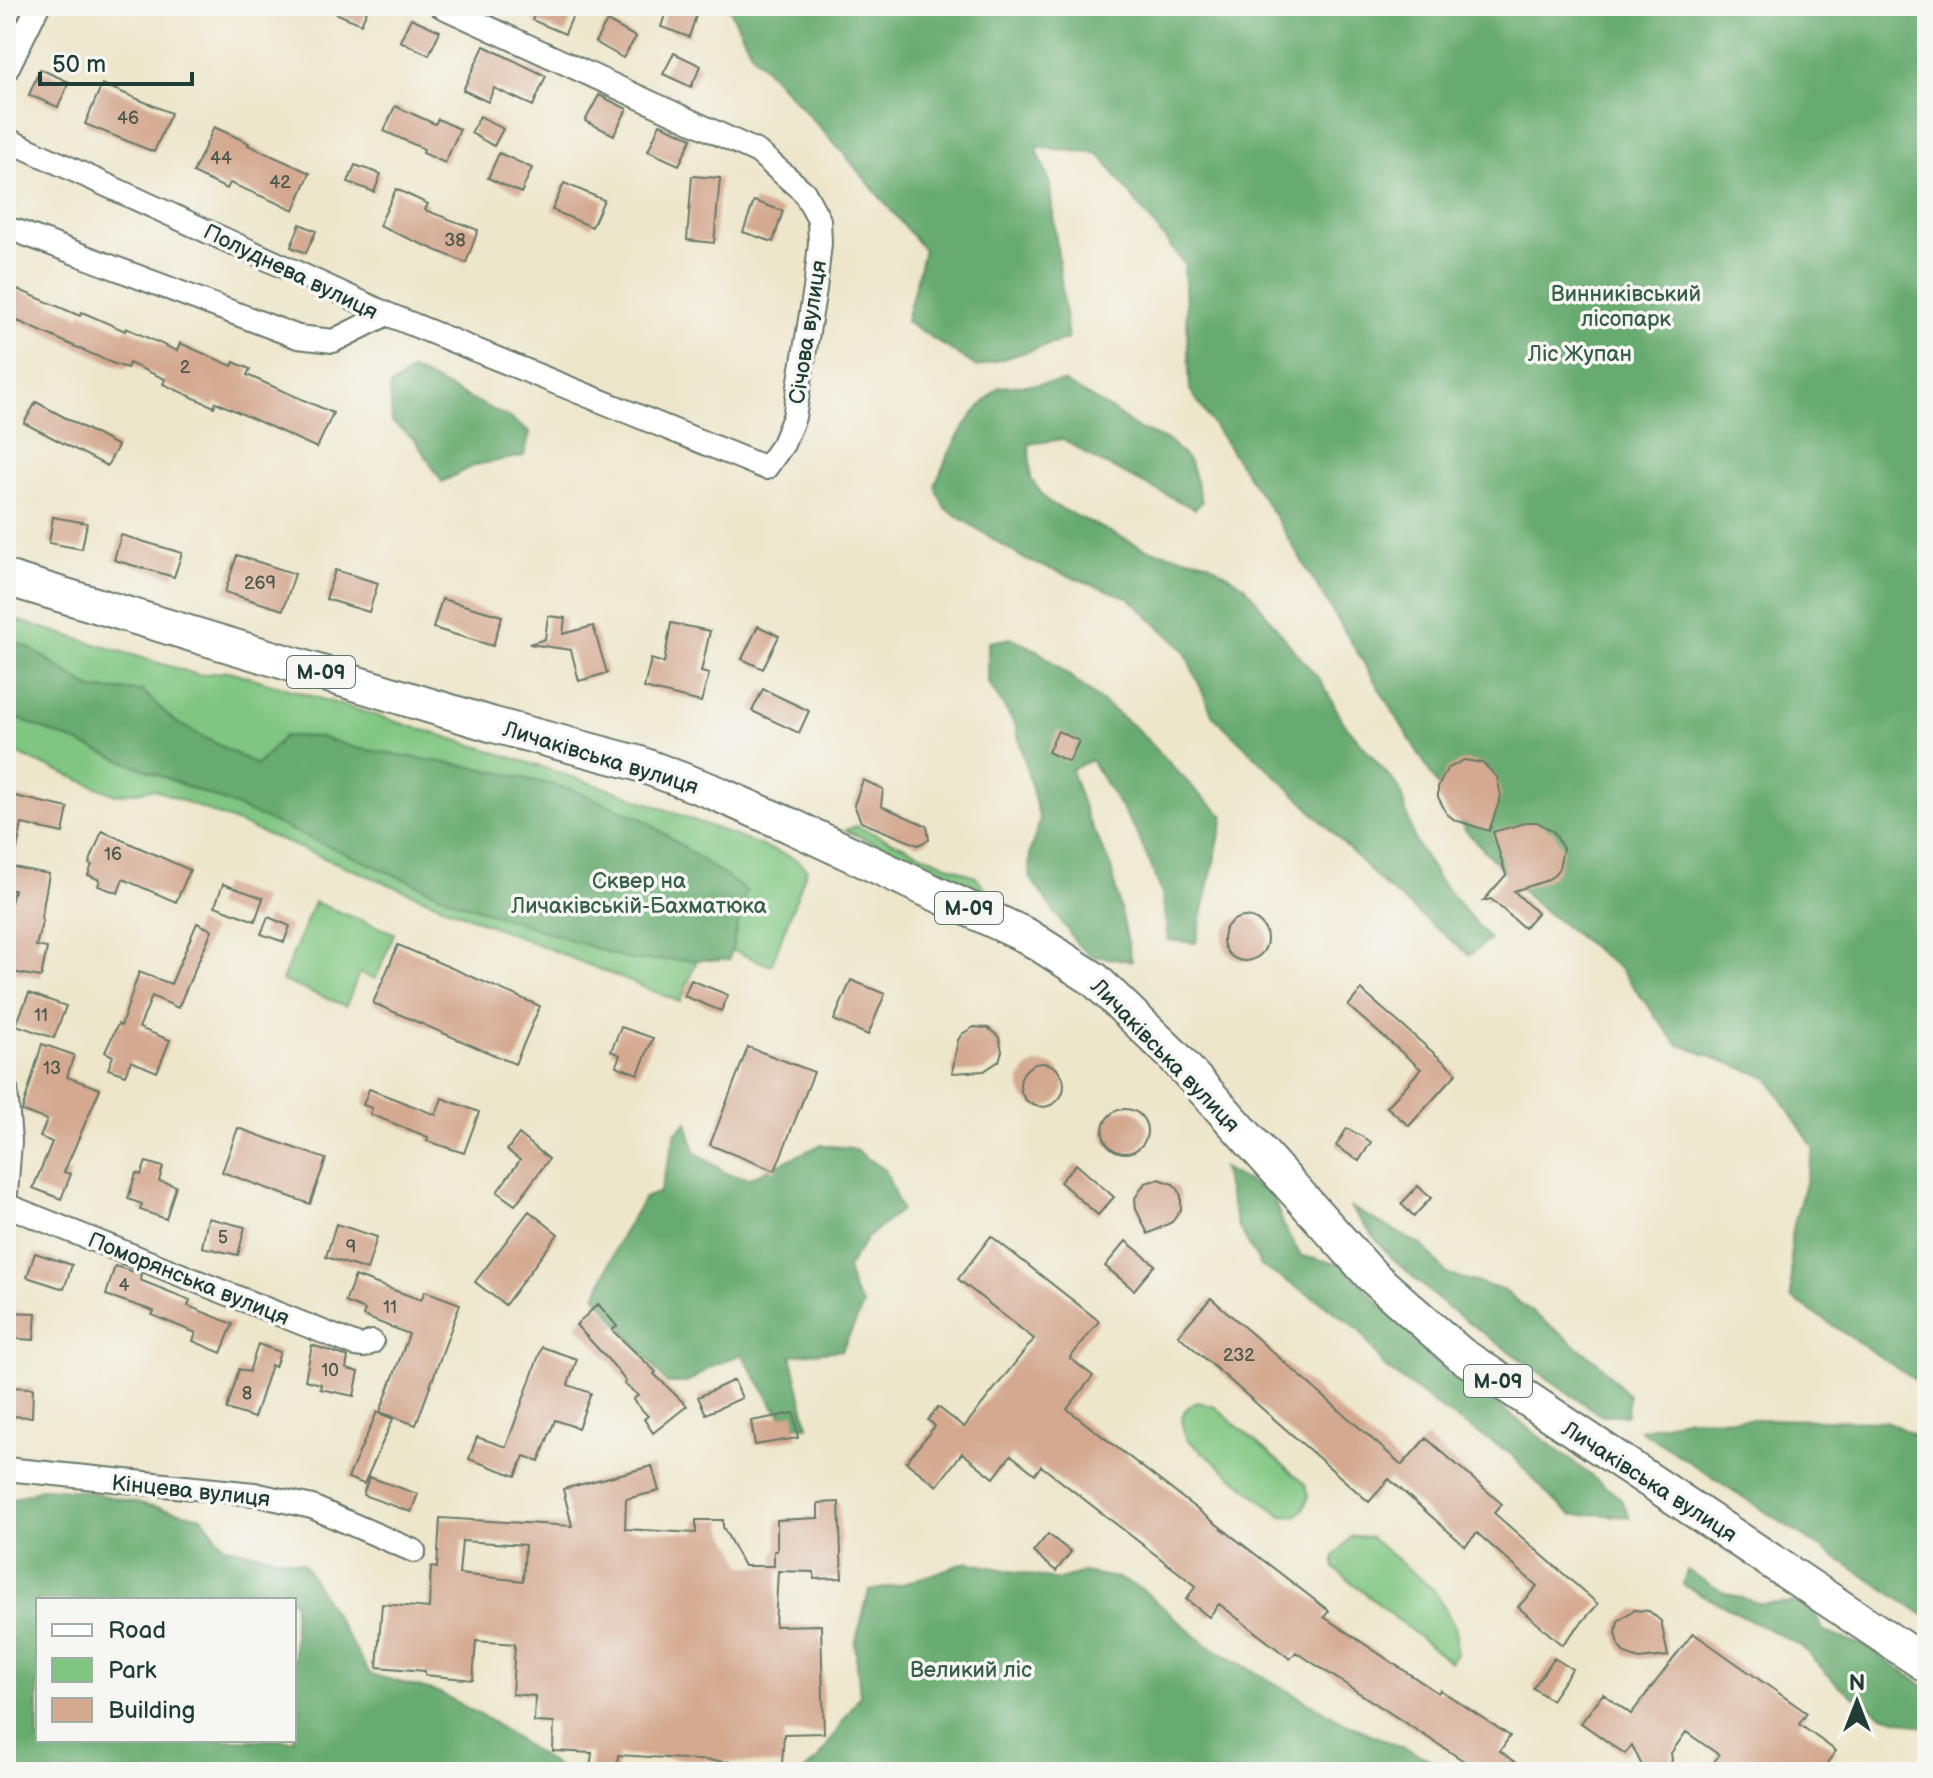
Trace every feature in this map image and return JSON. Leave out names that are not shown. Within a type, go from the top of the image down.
[{"type":"main road","name":"Личаківська вулиця","points":[[6,578],[494,725],[637,763],[789,825],[1027,936],[1094,979],[1135,1018],[1173,1055],[1372,1276],[1460,1354],[1927,1665]]},
{"type":"street","points":[[6,71],[38,6]]},
{"type":"street","name":"Січова вулиця","points":[[387,314],[766,468],[783,444],[794,417],[820,243],[819,220],[804,192],[758,152],[441,6]]},
{"type":"street","name":"Полуднева вулиця","points":[[6,139],[387,314]]},
{"type":"street","name":"Полуднева вулиця","points":[[6,232],[17,231],[298,337],[333,341],[387,314]]},
{"type":"street","points":[[6,1089],[6,1193]]},
{"type":"street","name":"Поморянська вулиця","points":[[6,1205],[356,1345],[364,1346],[372,1342]]},
{"type":"street","name":"Кінцева вулиця","points":[[6,1469],[254,1494],[312,1507],[414,1551]]},
{"type":"green space","name":"Ліс Жупан","points":[[728,6],[1927,6],[1927,1388],[1791,1298],[1791,1236],[1814,1149],[1768,1078],[1677,1044],[1620,969],[1531,900],[1465,830],[1274,515],[1190,390],[1184,264],[1099,154],[1036,147],[1049,180],[1068,339],[977,367],[906,321],[924,250],[845,155],[752,54]]},
{"type":"green space","points":[[412,370],[510,418],[530,433],[524,456],[475,465],[442,482],[415,440],[392,422],[390,387]]},
{"type":"green space","points":[[1064,382],[1135,427],[1169,441],[1190,462],[1202,502],[1195,509],[1096,460],[1063,439],[1029,444],[1031,479],[1049,503],[1146,549],[1207,562],[1245,586],[1321,681],[1344,723],[1399,788],[1415,841],[1438,879],[1490,940],[1469,955],[1385,886],[1213,716],[1184,650],[1129,598],[1026,560],[945,508],[935,486],[961,432],[987,399],[999,387]]},
{"type":"green space","name":"Сквер на Личаківській-Бахматюка","points":[[6,617],[199,675],[229,671],[486,749],[624,794],[794,858],[807,869],[771,966],[724,947],[718,961],[699,955],[680,1002],[154,789],[116,795],[6,749]]},
{"type":"green space","points":[[1012,638],[1037,650],[1138,730],[1224,816],[1196,943],[1168,940],[1162,893],[1137,833],[1091,760],[1071,770],[1087,817],[1111,867],[1132,961],[1091,956],[1078,945],[1029,876],[1030,852],[1040,820],[1015,724],[988,682],[988,642]]},
{"type":"green space","name":"Сквер на Личаківській-Бахматюка","points":[[6,640],[28,647],[92,689],[143,691],[175,722],[257,765],[284,736],[320,737],[356,748],[484,769],[571,789],[645,820],[746,891],[729,960],[630,960],[455,901],[221,800],[6,714]]},
{"type":"green space","points":[[856,826],[976,877],[991,894],[845,830]]},
{"type":"green space","points":[[314,902],[394,933],[376,979],[359,973],[346,1006],[282,981]]},
{"type":"green space","points":[[687,1122],[695,1152],[728,1174],[750,1178],[820,1145],[852,1148],[885,1170],[901,1210],[867,1238],[847,1268],[853,1290],[863,1306],[842,1350],[791,1355],[808,1426],[791,1425],[774,1407],[742,1354],[712,1366],[687,1383],[667,1383],[596,1296],[620,1238],[644,1198],[660,1192],[676,1132]]},
{"type":"green space","points":[[1222,1168],[1272,1194],[1285,1229],[1301,1256],[1341,1264],[1383,1307],[1464,1379],[1620,1498],[1630,1517],[1572,1515],[1551,1498],[1512,1455],[1441,1409],[1385,1367],[1359,1330],[1318,1300],[1261,1266],[1237,1224]]},
{"type":"green space","points":[[1350,1207],[1423,1246],[1447,1274],[1503,1290],[1599,1363],[1628,1395],[1627,1415],[1600,1415],[1445,1306],[1388,1254]]},
{"type":"green space","points":[[1198,1402],[1215,1407],[1305,1484],[1309,1496],[1296,1517],[1282,1516],[1188,1440],[1182,1418],[1191,1405]]},
{"type":"green space","points":[[1689,1418],[1886,1421],[1927,1441],[1927,1617],[1640,1430]]},
{"type":"green space","points":[[44,1488],[84,1491],[202,1517],[224,1546],[303,1563],[370,1674],[440,1693],[491,1721],[564,1772],[6,1772],[8,1501]]},
{"type":"green space","points":[[1352,1536],[1370,1537],[1434,1590],[1456,1629],[1456,1654],[1450,1662],[1334,1568],[1334,1557]]},
{"type":"green space","name":"Великий ліс","points":[[967,1562],[1056,1580],[1083,1572],[1117,1578],[1142,1589],[1204,1643],[1349,1725],[1460,1772],[804,1772],[819,1758],[860,1695],[855,1644],[869,1591],[900,1585]]},
{"type":"green space","points":[[1687,1570],[1723,1592],[1762,1604],[1809,1601],[1824,1632],[1865,1646],[1924,1686],[1927,1693],[1927,1728],[1882,1715],[1839,1686],[1801,1646],[1683,1585]]},
{"type":"building","points":[[319,6],[369,6],[361,24]]},
{"type":"building","points":[[538,6],[577,6],[565,34],[532,20]]},
{"type":"building","points":[[668,6],[697,13],[689,37],[661,27]]},
{"type":"building","points":[[411,18],[440,31],[429,55],[400,41]]},
{"type":"building","points":[[607,21],[636,37],[623,58],[595,42]]},
{"type":"building","points":[[484,46],[546,76],[533,106],[494,88],[488,102],[463,90]]},
{"type":"building","points":[[674,53],[701,66],[691,87],[663,74]]},
{"type":"building","points":[[40,69],[69,82],[58,107],[29,95]]},
{"type":"building","points":[[102,84],[171,113],[154,152],[85,124]]},
{"type":"building","points":[[599,95],[627,109],[614,135],[585,121]]},
{"type":"building","points":[[395,106],[435,124],[438,119],[460,129],[445,163],[423,153],[424,149],[384,131]]},
{"type":"building","points":[[480,116],[503,129],[494,146],[471,133]]},
{"type":"building","points":[[660,124],[692,138],[679,165],[648,151]]},
{"type":"building","points":[[214,127],[310,173],[294,210],[230,183],[227,189],[193,173]]},
{"type":"building","points":[[499,153],[532,168],[521,193],[488,178]]},
{"type":"building","points":[[355,165],[381,174],[374,192],[348,182]]},
{"type":"building","points":[[692,176],[720,178],[714,243],[687,240]]},
{"type":"building","points":[[564,183],[604,200],[592,227],[552,210]]},
{"type":"building","points":[[396,189],[428,204],[425,210],[478,230],[466,263],[379,226]]},
{"type":"building","points":[[754,201],[783,211],[773,242],[743,232]]},
{"type":"building","points":[[300,224],[316,231],[306,253],[291,247]]},
{"type":"building","points":[[6,287],[80,316],[82,312],[125,331],[126,328],[177,351],[180,343],[232,366],[234,362],[250,369],[247,375],[333,413],[317,448],[216,402],[214,407],[163,384],[165,379],[129,363],[127,368],[112,363],[18,321],[6,347]]},
{"type":"building","points":[[36,402],[118,446],[107,466],[24,423]]},
{"type":"building","points":[[53,517],[87,523],[82,549],[49,543]]},
{"type":"building","points":[[121,535],[182,553],[174,577],[114,560]]},
{"type":"building","points":[[237,555],[295,574],[283,610],[225,592]]},
{"type":"building","points":[[335,570],[378,583],[369,612],[326,599]]},
{"type":"building","points":[[442,599],[502,616],[493,646],[433,628]]},
{"type":"building","points":[[548,616],[565,618],[563,634],[593,626],[607,673],[579,681],[571,650],[529,644],[545,639]]},
{"type":"building","points":[[671,623],[710,631],[701,672],[709,674],[701,702],[644,688],[651,659],[664,663]]},
{"type":"building","points":[[758,626],[779,636],[763,669],[742,659]]},
{"type":"building","points":[[763,689],[809,711],[799,733],[752,711]]},
{"type":"building","points":[[1058,731],[1079,741],[1069,762],[1048,752]]},
{"type":"building","points":[[1464,760],[1483,763],[1497,777],[1501,796],[1489,831],[1455,820],[1447,814],[1438,797],[1438,787],[1447,769]]},
{"type":"building","points":[[863,780],[883,789],[881,806],[927,826],[929,840],[918,845],[861,822],[854,805]]},
{"type":"building","points":[[6,794],[68,808],[63,833],[22,824],[13,867],[49,874],[36,946],[47,948],[41,977],[6,971],[10,935],[6,934],[6,923],[14,890],[6,889]]},
{"type":"building","points":[[1537,822],[1554,832],[1563,849],[1559,868],[1553,876],[1514,891],[1537,913],[1524,928],[1491,899],[1483,901],[1506,875],[1493,832]]},
{"type":"building","points":[[102,831],[190,870],[176,902],[123,879],[118,893],[98,886],[100,880],[88,875]]},
{"type":"building","points":[[223,884],[263,898],[255,921],[215,906]]},
{"type":"building","points":[[268,917],[290,926],[284,942],[261,934]]},
{"type":"building","points":[[1245,917],[1261,923],[1267,939],[1261,955],[1245,961],[1229,955],[1223,939],[1229,923]]},
{"type":"building","points":[[197,923],[212,930],[178,1008],[152,996],[139,1028],[170,1040],[157,1072],[131,1061],[125,1075],[108,1069],[113,1056],[105,1052],[118,1024],[121,1026],[139,972],[171,984]]},
{"type":"building","points":[[398,945],[540,1006],[515,1064],[373,1003]]},
{"type":"building","points":[[691,980],[728,995],[721,1011],[684,996]]},
{"type":"building","points":[[851,980],[885,994],[868,1035],[834,1020]]},
{"type":"building","points":[[1361,990],[1457,1073],[1409,1126],[1387,1107],[1421,1069],[1348,1006]]},
{"type":"building","points":[[29,993],[66,1006],[54,1038],[16,1025]]},
{"type":"building","points":[[621,1027],[653,1038],[638,1074],[616,1066],[620,1055],[611,1051]]},
{"type":"building","points":[[974,1027],[988,1028],[999,1037],[1002,1051],[999,1061],[984,1071],[952,1073],[958,1040]]},
{"type":"building","points":[[42,1044],[74,1055],[67,1077],[100,1089],[64,1172],[71,1174],[61,1199],[33,1188],[52,1142],[40,1137],[47,1120],[22,1111]]},
{"type":"building","points":[[748,1047],[814,1072],[775,1171],[710,1145]]},
{"type":"building","points":[[1042,1063],[1058,1069],[1064,1085],[1058,1101],[1042,1107],[1026,1101],[1020,1085],[1026,1069]]},
{"type":"building","points":[[369,1089],[436,1115],[442,1098],[479,1112],[464,1153],[427,1141],[428,1137],[370,1114],[372,1108],[363,1105]]},
{"type":"building","points":[[1125,1109],[1141,1115],[1147,1131],[1141,1147],[1125,1153],[1109,1147],[1103,1131],[1109,1115]]},
{"type":"building","points":[[238,1128],[326,1159],[310,1204],[222,1172]]},
{"type":"building","points":[[1347,1128],[1371,1142],[1359,1161],[1336,1146]]},
{"type":"building","points":[[519,1134],[549,1159],[515,1205],[497,1192],[520,1160],[507,1150]]},
{"type":"building","points":[[146,1162],[163,1167],[159,1181],[176,1186],[166,1219],[140,1210],[142,1204],[128,1199],[136,1173],[141,1175]]},
{"type":"building","points":[[1076,1164],[1114,1197],[1098,1215],[1060,1182]]},
{"type":"building","points":[[1159,1179],[1178,1189],[1181,1210],[1172,1222],[1148,1234],[1136,1209],[1135,1198],[1145,1183]]},
{"type":"building","points":[[1418,1186],[1431,1198],[1414,1216],[1401,1204]]},
{"type":"building","points":[[529,1211],[558,1234],[505,1305],[475,1282]]},
{"type":"building","points":[[208,1218],[245,1227],[238,1255],[202,1247]]},
{"type":"building","points":[[336,1224],[377,1237],[367,1270],[326,1257]]},
{"type":"building","points":[[991,1236],[1099,1321],[1070,1358],[1093,1376],[1067,1409],[1329,1611],[1324,1617],[1438,1693],[1440,1690],[1510,1736],[1500,1751],[1530,1772],[1481,1772],[1296,1652],[1290,1659],[1219,1604],[1209,1617],[1186,1599],[1196,1586],[1041,1466],[1035,1474],[1011,1455],[994,1478],[962,1453],[937,1486],[906,1462],[935,1426],[928,1420],[938,1407],[964,1427],[1034,1339],[958,1279]]},
{"type":"building","points":[[1126,1241],[1155,1265],[1134,1290],[1105,1266]]},
{"type":"building","points":[[35,1253],[72,1265],[64,1289],[27,1277]]},
{"type":"building","points":[[115,1266],[141,1274],[140,1280],[190,1300],[188,1306],[233,1324],[221,1353],[193,1341],[196,1333],[152,1315],[154,1311],[106,1295]]},
{"type":"building","points":[[355,1276],[421,1300],[425,1291],[460,1304],[416,1425],[380,1412],[409,1334],[363,1316],[365,1310],[345,1302]]},
{"type":"building","points":[[1211,1298],[1402,1465],[1426,1438],[1502,1504],[1494,1513],[1598,1604],[1562,1645],[1518,1607],[1537,1586],[1477,1533],[1465,1546],[1389,1479],[1369,1502],[1178,1335]]},
{"type":"building","points":[[598,1304],[617,1326],[612,1330],[687,1406],[653,1433],[644,1419],[648,1416],[633,1400],[638,1395],[624,1384],[626,1382],[614,1366],[576,1325]]},
{"type":"building","points":[[8,1312],[36,1313],[34,1340],[7,1338]]},
{"type":"building","points":[[258,1344],[280,1352],[275,1367],[271,1365],[254,1418],[227,1409],[239,1369],[249,1372]]},
{"type":"building","points":[[312,1345],[348,1357],[346,1369],[359,1372],[354,1396],[320,1389],[321,1384],[305,1380]]},
{"type":"building","points":[[542,1347],[577,1359],[568,1385],[591,1393],[578,1428],[555,1420],[539,1461],[524,1456],[516,1476],[469,1459],[477,1437],[506,1447]]},
{"type":"building","points":[[734,1380],[742,1398],[706,1414],[698,1397]]},
{"type":"building","points":[[6,1387],[33,1388],[32,1417],[6,1416]]},
{"type":"building","points":[[377,1412],[393,1419],[364,1484],[348,1478]]},
{"type":"building","points":[[794,1413],[798,1438],[755,1445],[751,1421]]},
{"type":"building","points":[[652,1466],[659,1491],[626,1499],[625,1529],[696,1533],[696,1520],[723,1520],[723,1527],[744,1566],[774,1566],[777,1520],[818,1518],[818,1503],[839,1502],[842,1578],[814,1579],[814,1572],[778,1571],[775,1626],[821,1625],[824,1733],[784,1734],[782,1765],[618,1755],[617,1770],[590,1769],[592,1753],[553,1751],[554,1723],[534,1722],[535,1696],[512,1694],[515,1644],[476,1641],[473,1680],[425,1675],[425,1671],[377,1667],[382,1604],[429,1608],[431,1567],[437,1568],[440,1518],[572,1526],[563,1489]],"holes":[[[462,1541],[525,1545],[523,1581],[459,1574]]]},
{"type":"building","points":[[369,1477],[418,1494],[411,1512],[363,1495]]},
{"type":"building","points":[[1048,1534],[1071,1552],[1056,1571],[1033,1552]]},
{"type":"building","points":[[1634,1610],[1649,1611],[1661,1621],[1668,1656],[1639,1659],[1625,1654],[1620,1648],[1616,1633],[1618,1621]]},
{"type":"building","points":[[1693,1633],[1807,1713],[1799,1724],[1836,1751],[1820,1772],[1707,1772],[1719,1755],[1686,1732],[1671,1753],[1672,1760],[1667,1772],[1645,1772],[1632,1745],[1625,1754],[1581,1723],[1603,1694],[1631,1714]]},
{"type":"building","points":[[1554,1658],[1572,1669],[1551,1700],[1533,1688]]},
{"type":"park label","name":"Винниківський лісопарк","points":[[1626,306]]}]
